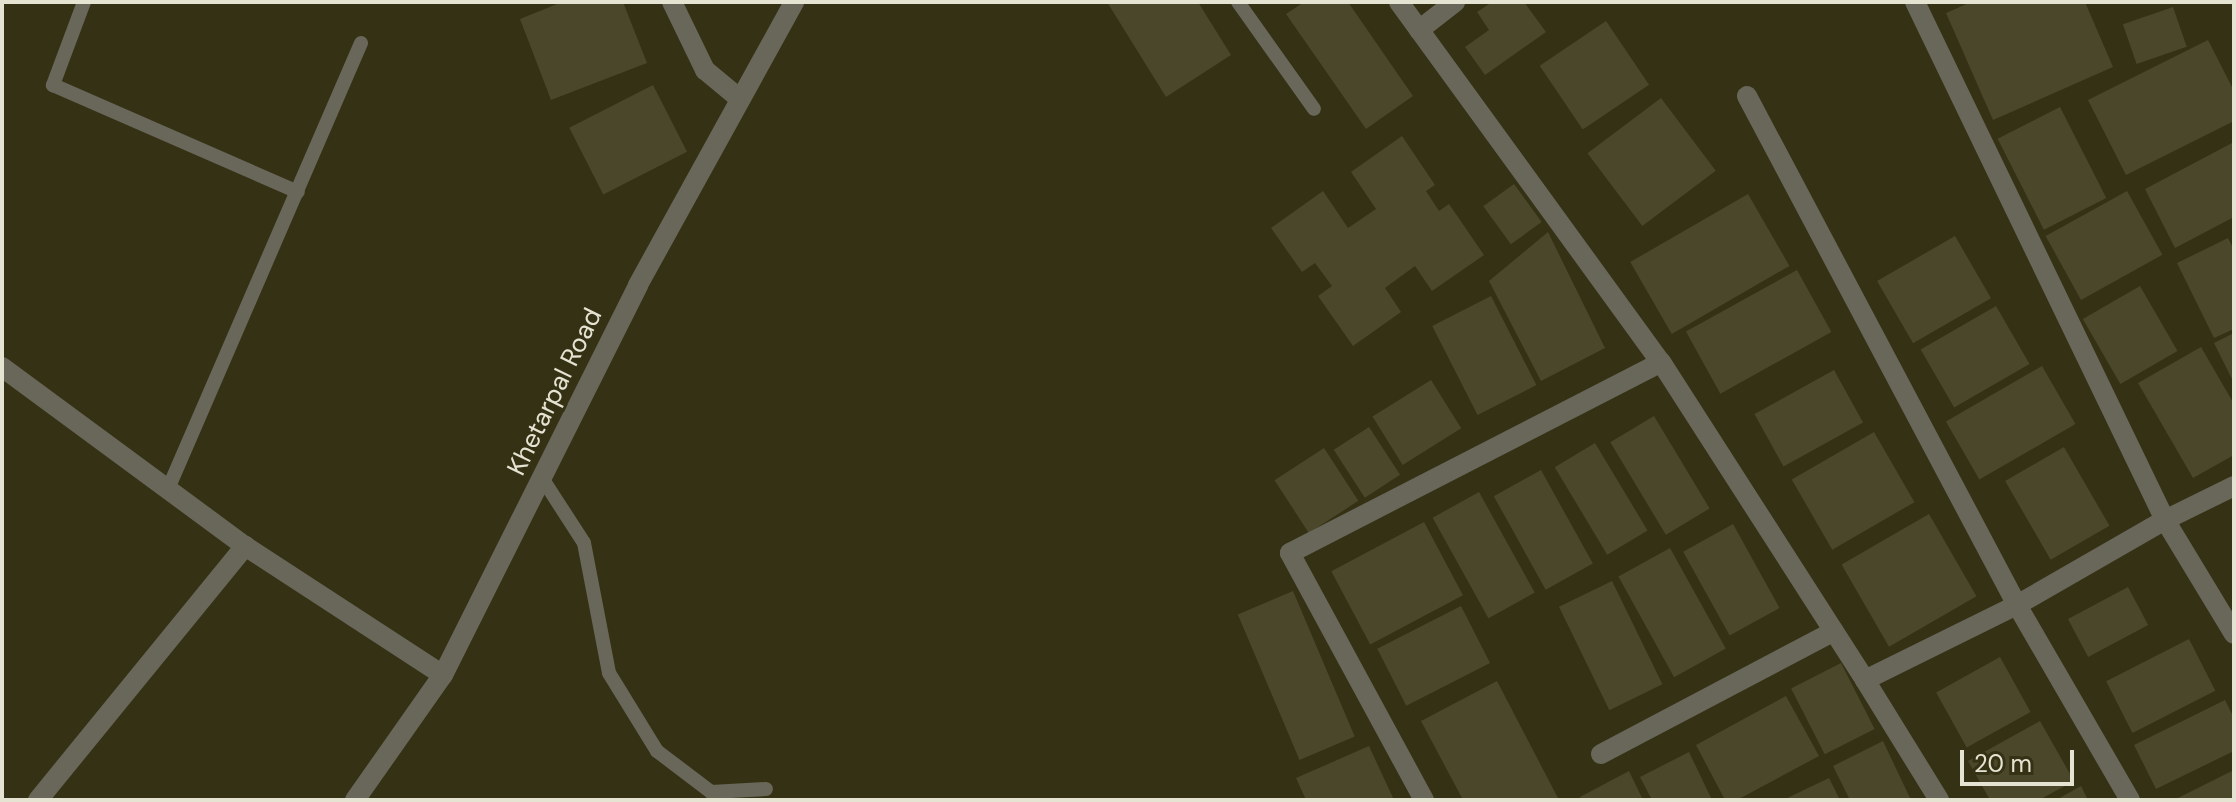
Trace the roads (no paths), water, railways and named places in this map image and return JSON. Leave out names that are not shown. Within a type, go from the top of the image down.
[{"type":"street","points":[[672,2],[705,70],[740,99]]},
{"type":"street","name":"Khetarpal Road","points":[[355,800],[443,675],[638,285],[794,2]]},
{"type":"street","points":[[1399,2],[1661,362],[1939,800]]},
{"type":"street","points":[[1419,30],[1455,2]]},
{"type":"street","points":[[1915,2],[2165,520],[2234,634]]},
{"type":"street","points":[[1747,96],[2017,605],[2130,800]]},
{"type":"street","points":[[1424,800],[1290,553],[1661,362]]},
{"type":"street","points":[[2,367],[245,546],[443,675]]},
{"type":"street","points":[[1865,680],[2017,605],[2165,520],[2234,486]]},
{"type":"street","points":[[38,800],[245,546]]},
{"type":"street","points":[[1601,754],[1834,631]]},
{"type":"lane","points":[[84,2],[53,85],[298,192]]},
{"type":"lane","points":[[1238,2],[1314,109]]},
{"type":"lane","points":[[168,489],[361,43]]},
{"type":"lane","points":[[542,478],[584,543],[609,673],[657,751],[711,792],[766,789]]}]
